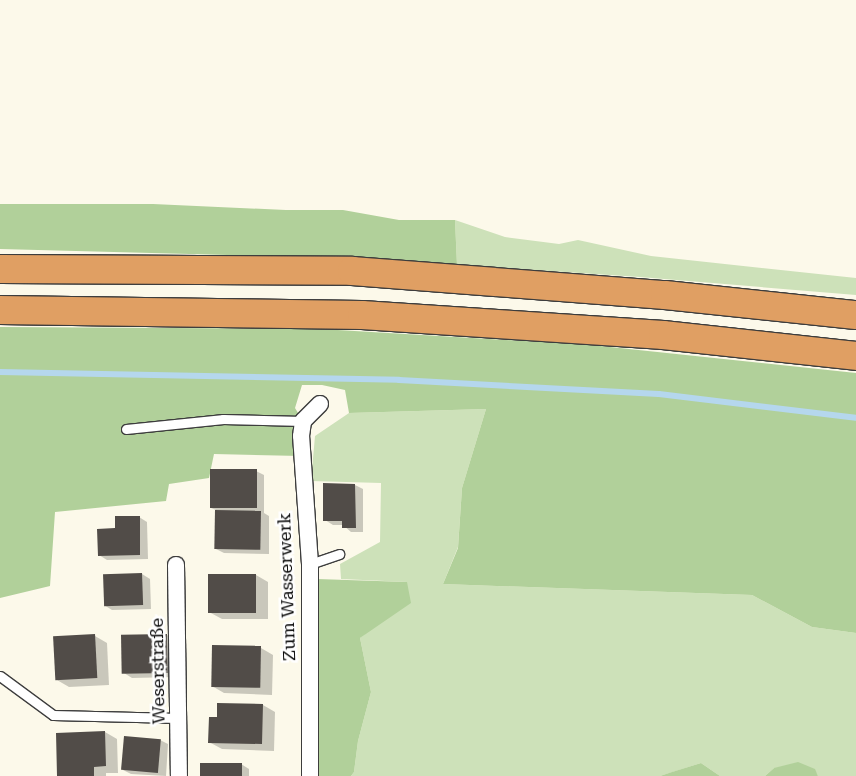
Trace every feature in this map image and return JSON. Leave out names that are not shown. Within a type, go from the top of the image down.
[{"type":"highway","points":[[0,268],[352,271],[666,294],[856,315]]},
{"type":"highway","points":[[0,310],[362,316],[663,335],[856,356]]},
{"type":"street","points":[[303,421],[320,404]]},
{"type":"street","name":"Zum Wasserwerk","points":[[303,421],[301,456],[310,564],[310,776]]},
{"type":"street","name":"Weserstraße","points":[[176,565],[179,776]]},
{"type":"lane","points":[[126,429],[179,428],[223,419],[303,421]]},
{"type":"lane","points":[[310,564],[339,554]]},
{"type":"lane","points":[[0,676],[54,716],[178,718]]},
{"type":"green space","points":[[0,204],[153,204],[286,210],[343,210],[399,220],[455,220],[457,265],[261,256],[0,249]]},
{"type":"green space","points":[[455,220],[505,237],[559,244],[578,240],[651,256],[856,278],[856,295],[640,277],[457,265]]},
{"type":"green space","points":[[0,327],[321,329],[591,345],[856,373],[856,633],[812,627],[752,595],[443,584],[458,548],[462,488],[486,409],[349,413],[345,390],[322,385],[302,385],[295,408],[303,421],[301,456],[214,454],[209,478],[169,484],[166,501],[55,512],[50,586],[0,598]]},
{"type":"green space","points":[[486,409],[462,488],[458,547],[443,584],[752,595],[812,627],[856,633],[856,776],[818,776],[814,769],[774,768],[765,776],[720,776],[701,763],[660,776],[351,776],[354,772],[358,741],[371,692],[360,638],[375,626],[407,582],[341,579],[340,564],[380,542],[381,483],[311,481],[315,436],[349,413]]},
{"type":"green space","points":[[317,579],[407,582],[411,603],[360,638],[371,692],[358,741],[354,772],[351,776],[319,776]]},
{"type":"green space","points":[[798,762],[815,769],[818,776],[765,776],[774,768]]},
{"type":"green space","points":[[701,763],[720,776],[660,776],[672,772]]},
{"type":"building","points":[[210,469],[257,469],[257,508],[210,508]]},
{"type":"building","points":[[323,483],[355,484],[356,528],[342,528],[342,521],[323,521]]},
{"type":"building","points":[[215,510],[261,511],[260,550],[214,549]]},
{"type":"building","points":[[115,516],[140,516],[140,555],[98,556],[97,529],[115,528]]},
{"type":"building","points":[[142,573],[143,605],[104,606],[103,574]]},
{"type":"building","points":[[208,574],[256,574],[256,613],[208,613]]},
{"type":"building","points":[[95,634],[97,678],[55,680],[53,636]]},
{"type":"building","points":[[167,634],[168,673],[122,674],[121,635]]},
{"type":"building","points":[[212,645],[261,646],[260,688],[211,687]]},
{"type":"building","points":[[217,703],[263,704],[262,744],[208,743],[209,717],[217,717]]},
{"type":"building","points":[[105,731],[106,766],[94,767],[94,776],[57,776],[56,733]]},
{"type":"building","points":[[124,736],[161,739],[158,773],[121,770]]},
{"type":"building","points":[[200,763],[242,763],[242,776],[200,776]]},
{"type":"waterway","points":[[0,372],[399,380],[659,394],[856,418]]}]
